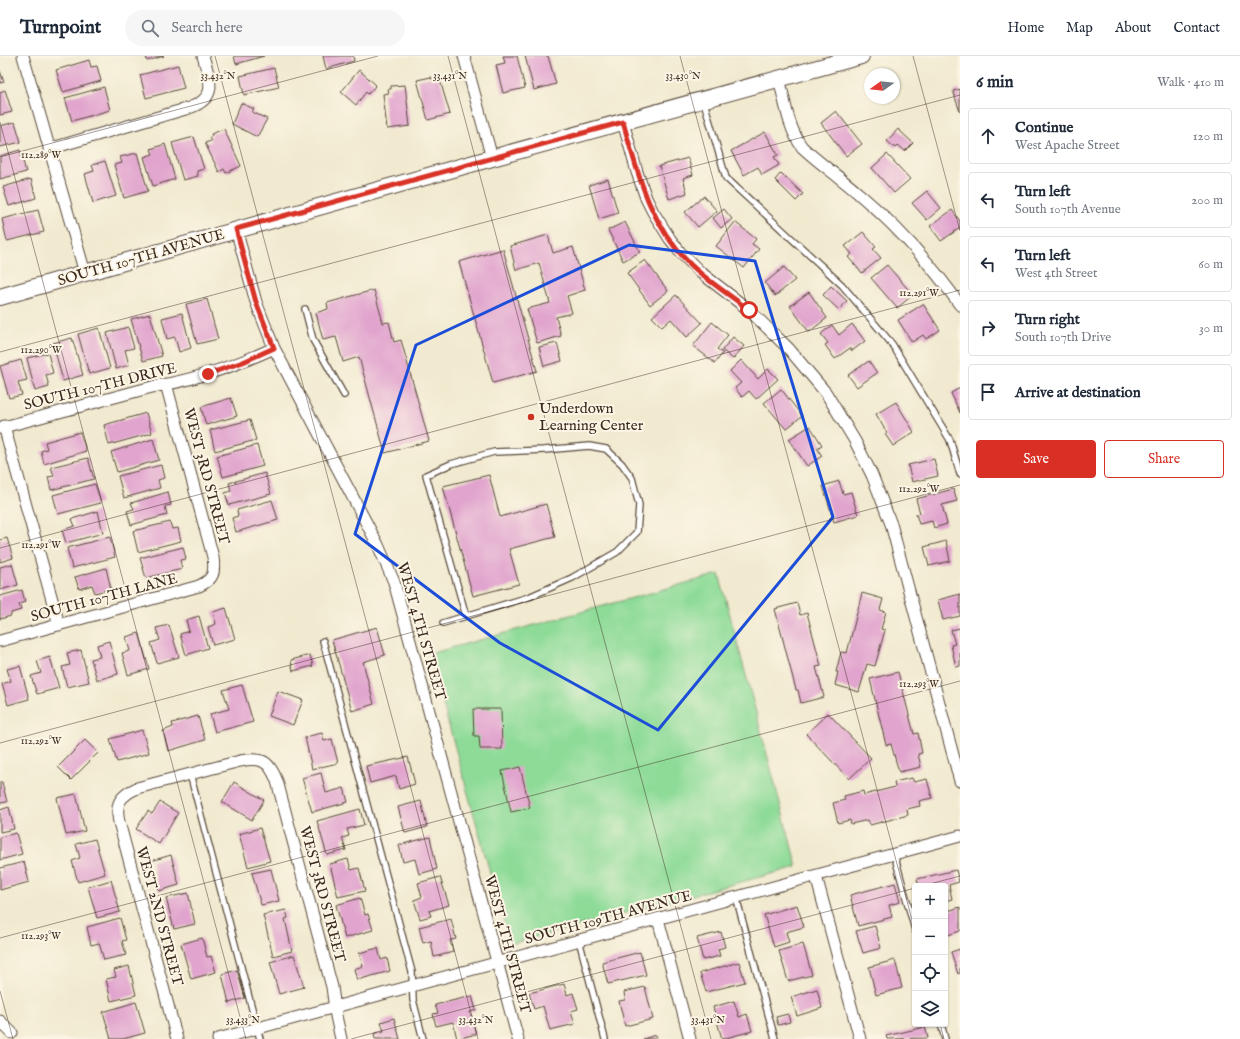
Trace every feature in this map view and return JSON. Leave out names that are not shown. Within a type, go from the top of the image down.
[{"type":"main road","name":"SOUTH 107TH AVENUE","points":[[0,297],[236,229],[861,56]]},
{"type":"street","points":[[23,56],[85,273]]},
{"type":"street","points":[[49,149],[189,108],[202,102],[207,97],[210,82],[203,56]]},
{"type":"street","points":[[464,56],[492,158]]},
{"type":"street","points":[[779,78],[793,131],[796,140],[802,148],[858,193],[898,230],[928,264],[960,305]]},
{"type":"street","points":[[623,122],[646,198],[670,240],[684,257],[700,272],[749,310],[789,349],[826,394],[856,441],[872,475],[891,524],[960,781]]},
{"type":"street","name":"WEST 4TH STREET","points":[[236,229],[256,302],[274,348],[378,545],[394,582],[518,1039]]},
{"type":"street","name":"SOUTH 107TH DRIVE","points":[[2,427],[152,386],[226,369],[274,348]]},
{"type":"street","name":"WEST 3RD STREET","points":[[166,384],[213,557],[215,568],[213,576]]},
{"type":"street","points":[[2,427],[59,625]]},
{"type":"street","name":"SOUTH 107TH LANE","points":[[0,641],[199,586],[207,583],[213,576]]},
{"type":"street","name":"WEST 3RD STREET","points":[[190,774],[240,761],[257,759],[265,761],[270,766],[277,781],[332,987],[341,1039]]},
{"type":"street","name":"WEST 2ND STREET","points":[[178,1039],[118,815],[120,800],[124,795],[137,788],[190,774]]},
{"type":"street","name":"SOUTH 109TH AVENUE","points":[[218,1039],[259,1034],[335,1007],[960,836]]},
{"type":"street","points":[[816,876],[860,1039]]},
{"type":"street","points":[[658,919],[690,1039]]},
{"type":"street","points":[[0,1021],[12,1033]]},
{"type":"lane","points":[[703,99],[726,178],[842,285],[892,344],[950,440],[960,474]]},
{"type":"lane","points":[[305,309],[313,340],[344,395]]},
{"type":"lane","points":[[443,623],[529,597],[572,578],[617,552],[637,532],[639,505],[632,478],[622,464],[606,449],[589,446],[494,452],[452,464],[426,475],[466,616]]},
{"type":"lane","points":[[323,641],[412,972],[413,1000],[423,1039]]},
{"type":"lane","points":[[190,774],[259,1034]]},
{"type":"lane","points":[[894,854],[912,919]]},
{"type":"lane","points":[[736,897],[775,1039]]},
{"type":"lane","points":[[579,940],[605,1039]]},
{"type":"lane","points":[[942,1027],[945,1039]]},
{"type":"highlighted area","points":[[629,245],[755,261],[833,517],[658,730],[500,643],[355,534],[416,345]]},
{"type":"green space","points":[[719,574],[797,867],[510,944],[429,654]]},
{"type":"building","points":[[146,56],[164,56],[147,61]]},
{"type":"building","points":[[234,56],[264,56],[236,64]]},
{"type":"building","points":[[323,56],[353,56],[354,61],[326,69]]},
{"type":"building","points":[[503,56],[517,56],[525,88],[503,93],[496,65],[505,63]]},
{"type":"building","points":[[525,56],[548,56],[556,84],[534,90]]},
{"type":"building","points":[[89,60],[91,67],[97,66],[101,81],[63,92],[56,70]]},
{"type":"building","points":[[178,65],[184,88],[146,98],[140,75]]},
{"type":"building","points":[[274,68],[279,87],[244,95],[240,76]]},
{"type":"building","points":[[359,70],[376,85],[368,94],[366,92],[356,105],[341,92]]},
{"type":"building","points":[[0,71],[4,82],[0,83]]},
{"type":"building","points":[[431,77],[431,79],[439,77],[450,114],[428,120],[417,80]]},
{"type":"building","points":[[405,85],[410,126],[387,129],[383,94],[389,93],[388,89],[391,89],[391,86]]},
{"type":"building","points":[[104,87],[110,110],[72,121],[65,98]]},
{"type":"building","points":[[960,89],[960,112],[953,91]]},
{"type":"building","points":[[5,90],[12,112],[0,115],[0,92]]},
{"type":"building","points":[[241,103],[254,109],[252,112],[267,119],[257,137],[232,124]]},
{"type":"building","points":[[836,111],[862,144],[846,156],[821,123]]},
{"type":"building","points":[[15,122],[21,142],[0,147],[0,126]]},
{"type":"building","points":[[224,129],[241,166],[226,173],[224,169],[219,172],[205,143],[211,141],[209,138],[212,136],[211,134]]},
{"type":"building","points":[[898,129],[913,143],[905,151],[898,145],[895,148],[887,141]]},
{"type":"building","points":[[765,132],[778,155],[774,157],[779,165],[762,175],[758,167],[744,175],[731,151]]},
{"type":"building","points":[[194,137],[204,169],[197,171],[198,176],[183,180],[172,143]]},
{"type":"building","points":[[165,144],[175,179],[153,186],[144,157],[153,154],[151,149]]},
{"type":"building","points":[[20,150],[26,172],[0,179],[0,156]]},
{"type":"building","points":[[137,153],[148,191],[124,198],[114,165],[122,163],[120,157]]},
{"type":"building","points":[[887,154],[910,179],[894,193],[872,168]]},
{"type":"building","points":[[688,158],[693,175],[683,178],[687,193],[669,199],[659,166]]},
{"type":"building","points":[[105,161],[116,196],[93,203],[85,174],[94,171],[92,165]]},
{"type":"building","points":[[781,173],[803,194],[796,201],[775,180]]},
{"type":"building","points":[[31,179],[36,198],[9,206],[3,187]]},
{"type":"building","points":[[608,179],[618,213],[599,219],[589,185]]},
{"type":"building","points":[[927,191],[941,208],[927,220],[912,203]]},
{"type":"building","points":[[704,196],[717,211],[698,227],[685,212]]},
{"type":"building","points":[[724,209],[732,219],[721,228],[713,218]]},
{"type":"building","points":[[38,210],[44,232],[7,241],[2,219]]},
{"type":"building","points":[[952,210],[960,221],[960,228],[941,241],[930,226]]},
{"type":"building","points":[[625,222],[640,252],[623,261],[608,230]]},
{"type":"building","points":[[735,222],[756,239],[752,244],[759,249],[744,268],[716,246]]},
{"type":"building","points":[[863,232],[876,247],[873,249],[881,258],[862,273],[848,257],[852,254],[845,246]]},
{"type":"building","points":[[548,235],[553,253],[573,247],[585,290],[567,296],[572,313],[556,317],[561,336],[537,343],[527,309],[550,303],[539,263],[516,270],[510,246]]},
{"type":"building","points":[[503,249],[537,371],[493,383],[459,262]]},
{"type":"building","points":[[645,260],[668,291],[650,305],[627,273]]},
{"type":"building","points":[[887,265],[913,295],[897,308],[871,278]]},
{"type":"building","points":[[784,267],[795,280],[775,296],[765,283]]},
{"type":"building","points":[[831,286],[847,301],[839,310],[823,295]]},
{"type":"building","points":[[374,290],[383,323],[389,322],[394,342],[401,340],[429,441],[385,453],[359,357],[343,362],[336,337],[323,340],[316,313],[328,309],[327,303]]},
{"type":"building","points":[[809,292],[827,318],[809,332],[790,306]]},
{"type":"building","points":[[676,295],[702,323],[687,337],[671,319],[662,327],[652,317]]},
{"type":"building","points":[[207,299],[218,339],[197,344],[186,304]]},
{"type":"building","points":[[923,304],[940,330],[926,339],[923,335],[912,342],[898,320]]},
{"type":"building","points":[[182,313],[191,348],[179,352],[175,337],[167,339],[162,318]]},
{"type":"building","points":[[150,314],[162,356],[143,361],[131,319]]},
{"type":"building","points":[[712,322],[728,335],[717,349],[723,353],[715,363],[693,346]]},
{"type":"building","points":[[852,324],[865,341],[852,351],[850,348],[835,359],[825,345],[828,343],[821,334],[832,325],[839,335]]},
{"type":"building","points":[[128,327],[134,348],[125,350],[129,365],[116,369],[107,333]]},
{"type":"building","points":[[99,328],[110,368],[89,374],[78,334]]},
{"type":"building","points":[[733,337],[744,346],[733,359],[722,350]]},
{"type":"building","points":[[72,338],[83,375],[63,381],[53,343]]},
{"type":"building","points":[[557,343],[562,361],[544,366],[539,347]]},
{"type":"building","points":[[48,353],[53,373],[46,375],[49,387],[35,391],[27,358]]},
{"type":"building","points":[[21,360],[27,380],[18,382],[22,395],[9,398],[0,366]]},
{"type":"building","points":[[741,360],[758,379],[768,369],[778,379],[756,399],[749,391],[742,397],[735,388],[741,383],[730,371]]},
{"type":"building","points":[[869,361],[877,373],[857,387],[848,375]]},
{"type":"building","points":[[960,388],[960,413],[951,393]]},
{"type":"building","points":[[781,389],[802,416],[786,429],[764,403]]},
{"type":"building","points":[[231,398],[237,416],[206,425],[201,407]]},
{"type":"building","points":[[896,402],[914,432],[893,446],[885,434],[887,433],[876,414]]},
{"type":"building","points":[[146,413],[152,433],[109,445],[104,425]]},
{"type":"building","points":[[250,420],[256,440],[215,451],[210,430]]},
{"type":"building","points":[[810,426],[822,445],[817,448],[822,456],[807,466],[789,439]]},
{"type":"building","points":[[80,432],[86,451],[44,464],[41,451],[47,449],[45,442]]},
{"type":"building","points":[[153,439],[159,460],[117,472],[111,452]]},
{"type":"building","points":[[257,445],[263,466],[223,477],[217,456]]},
{"type":"building","points":[[88,458],[94,479],[51,490],[48,477],[54,476],[51,467]]},
{"type":"building","points":[[934,459],[938,476],[912,482],[908,465]]},
{"type":"building","points":[[161,465],[164,478],[158,480],[160,488],[124,498],[118,476]]},
{"type":"building","points":[[265,473],[271,494],[229,505],[225,493],[231,491],[229,483]]},
{"type":"building","points":[[489,475],[500,517],[546,504],[555,537],[509,549],[519,584],[473,596],[443,486]]},
{"type":"building","points":[[839,481],[843,494],[851,492],[858,515],[834,522],[823,486]]},
{"type":"building","points":[[95,484],[101,503],[58,514],[53,495]]},
{"type":"building","points":[[953,489],[957,501],[942,505],[947,524],[934,528],[932,521],[919,524],[916,514],[920,513],[916,499]]},
{"type":"building","points":[[168,492],[171,505],[165,506],[167,515],[131,525],[127,511],[134,509],[131,503]]},
{"type":"building","points":[[272,500],[278,520],[236,532],[232,518],[238,516],[237,510]]},
{"type":"building","points":[[98,511],[103,533],[66,543],[62,530],[75,526],[72,519]]},
{"type":"building","points":[[170,522],[172,529],[178,528],[181,541],[138,552],[133,531]]},
{"type":"building","points":[[110,537],[115,557],[72,568],[67,548]]},
{"type":"building","points":[[7,538],[13,558],[0,562],[0,540]]},
{"type":"building","points":[[946,541],[950,561],[929,566],[924,547]]},
{"type":"building","points":[[183,547],[186,559],[180,560],[182,569],[146,578],[140,558]]},
{"type":"building","points":[[12,564],[18,585],[0,590],[0,567]]},
{"type":"building","points":[[106,568],[111,589],[95,593],[92,585],[79,589],[75,577]]},
{"type":"building","points":[[22,590],[25,602],[19,604],[21,610],[11,613],[11,616],[0,619],[0,596]]},
{"type":"building","points":[[862,593],[883,599],[880,610],[886,612],[881,629],[885,630],[875,666],[867,664],[859,692],[835,685],[838,672],[836,672],[841,652],[847,653]]},
{"type":"building","points":[[960,594],[960,616],[943,620],[938,600]]},
{"type":"building","points":[[797,603],[800,615],[807,613],[821,666],[816,667],[824,697],[801,703],[798,690],[796,690],[775,609]]},
{"type":"building","points":[[226,608],[235,639],[213,645],[208,627],[216,624],[213,612]]},
{"type":"building","points":[[199,616],[208,648],[186,655],[180,634],[189,631],[186,620]]},
{"type":"building","points":[[169,625],[179,657],[157,663],[151,643],[160,640],[156,628]]},
{"type":"building","points":[[377,627],[385,655],[363,662],[374,704],[352,711],[332,640]]},
{"type":"building","points":[[960,628],[960,666],[956,667],[951,645],[955,644],[951,630]]},
{"type":"building","points":[[139,633],[149,669],[128,675],[122,653],[130,651],[126,637]]},
{"type":"building","points":[[109,641],[118,674],[97,680],[91,659],[100,657],[97,645]]},
{"type":"building","points":[[81,650],[89,682],[67,687],[62,667],[70,665],[67,653]]},
{"type":"building","points":[[310,655],[313,666],[293,671],[291,660]]},
{"type":"building","points":[[50,657],[59,688],[37,694],[31,676],[41,673],[37,661]]},
{"type":"building","points":[[20,666],[29,699],[8,705],[2,684],[11,681],[7,669]]},
{"type":"building","points":[[898,672],[914,734],[918,733],[922,753],[918,754],[921,767],[899,772],[891,744],[886,745],[870,679]]},
{"type":"building","points":[[242,685],[253,722],[215,732],[210,714],[229,709],[223,690]]},
{"type":"building","points":[[278,691],[303,700],[293,725],[269,716]]},
{"type":"building","points":[[473,709],[501,709],[502,749],[480,749],[479,736],[474,736]]},
{"type":"building","points":[[828,713],[871,758],[849,779],[806,734]]},
{"type":"building","points":[[198,716],[205,740],[168,751],[163,731],[173,727],[172,723]]},
{"type":"building","points":[[142,730],[149,753],[117,762],[110,739]]},
{"type":"building","points":[[322,733],[324,741],[332,739],[338,763],[312,769],[305,737]]},
{"type":"building","points":[[85,740],[98,753],[71,780],[58,767]]},
{"type":"building","points":[[408,757],[415,784],[399,789],[396,776],[370,783],[366,766]]},
{"type":"building","points":[[520,767],[530,808],[511,812],[502,771]]},
{"type":"building","points":[[321,773],[326,793],[344,788],[348,802],[312,812],[302,778]]},
{"type":"building","points":[[912,778],[914,782],[927,779],[932,798],[919,801],[920,806],[907,809],[908,815],[870,825],[868,820],[851,824],[850,820],[838,823],[833,803],[845,800],[844,796],[863,791],[864,795],[895,787],[894,782]]},
{"type":"building","points":[[0,782],[2,782],[7,802],[0,803]]},
{"type":"building","points":[[234,782],[264,800],[252,820],[222,802]]},
{"type":"building","points":[[76,794],[85,831],[66,835],[57,798]]},
{"type":"building","points":[[421,801],[427,827],[405,833],[398,807]]},
{"type":"building","points":[[160,802],[178,813],[159,844],[136,829],[148,811],[152,814]]},
{"type":"building","points":[[9,807],[14,829],[0,832],[0,810]]},
{"type":"building","points":[[360,809],[364,825],[347,829],[349,836],[342,838],[346,850],[327,855],[317,821]]},
{"type":"building","points":[[260,828],[270,861],[248,867],[239,834]]},
{"type":"building","points":[[16,833],[22,854],[0,860],[0,837]]},
{"type":"building","points":[[430,837],[437,869],[419,874],[415,859],[403,862],[399,845]]},
{"type":"building","points":[[95,839],[105,874],[78,882],[72,861],[80,858],[76,844]]},
{"type":"building","points":[[171,855],[179,885],[159,891],[151,861]]},
{"type":"building","points":[[348,859],[351,870],[359,868],[365,891],[338,897],[330,864]]},
{"type":"building","points":[[24,862],[29,882],[0,890],[0,868]]},
{"type":"building","points":[[271,869],[279,901],[261,905],[252,873]]},
{"type":"building","points":[[956,870],[959,882],[949,885],[952,899],[948,900],[948,883],[918,883],[917,879]]},
{"type":"building","points":[[440,877],[449,905],[429,911],[431,916],[420,919],[414,900],[422,897],[418,883]]},
{"type":"building","points":[[111,880],[120,912],[97,918],[88,887]]},
{"type":"building","points":[[895,883],[900,902],[889,905],[892,917],[858,926],[850,895]]},
{"type":"building","points":[[188,893],[195,924],[174,929],[166,898]]},
{"type":"building","points":[[360,898],[365,915],[368,914],[373,930],[345,938],[336,905]]},
{"type":"building","points":[[797,905],[804,927],[786,932],[789,942],[774,947],[764,915]]},
{"type":"building","points":[[960,907],[960,931],[948,935],[948,919],[948,911]]},
{"type":"building","points":[[286,910],[288,918],[285,919],[292,951],[273,956],[263,915]]},
{"type":"building","points":[[120,918],[126,940],[122,941],[126,955],[104,960],[99,943],[91,945],[87,927]]},
{"type":"building","points":[[451,919],[456,939],[450,940],[453,952],[434,957],[431,941],[423,943],[419,927]]},
{"type":"building","points":[[875,926],[881,948],[863,953],[856,931]]},
{"type":"building","points":[[721,932],[725,947],[718,949],[720,956],[703,960],[697,938]]},
{"type":"building","points":[[202,938],[207,957],[211,956],[216,972],[191,979],[181,944]]},
{"type":"building","points":[[803,944],[812,975],[788,981],[779,951]]},
{"type":"building","points":[[378,948],[381,960],[387,958],[390,971],[357,980],[354,969],[363,966],[359,953]]},
{"type":"building","points":[[960,949],[960,973],[958,974],[951,952]]},
{"type":"building","points":[[640,952],[646,975],[608,984],[602,962]]},
{"type":"building","points":[[294,955],[304,987],[279,994],[270,962]]},
{"type":"building","points":[[895,960],[902,988],[876,995],[869,967]]},
{"type":"building","points":[[739,962],[745,982],[706,992],[700,973]]},
{"type":"building","points":[[129,966],[136,995],[111,1001],[106,979],[116,977],[114,970]]},
{"type":"building","points":[[237,970],[245,998],[229,1003],[222,974]]},
{"type":"building","points":[[564,984],[567,995],[573,993],[578,1009],[571,1011],[575,1024],[550,1030],[543,1006],[534,1009],[529,993]]},
{"type":"building","points":[[645,987],[653,1019],[625,1026],[619,1001],[625,1000],[624,992]]},
{"type":"building","points":[[817,989],[822,1008],[797,1016],[791,997]]},
{"type":"building","points":[[472,996],[476,1010],[470,1012],[476,1034],[457,1039],[453,1022],[436,1026],[433,1014],[438,1013],[435,1005]]},
{"type":"building","points":[[734,1001],[739,1017],[747,1014],[752,1031],[722,1039],[713,1007]]},
{"type":"building","points":[[136,1002],[145,1033],[123,1039],[111,1039],[103,1012]]},
{"type":"building","points":[[788,1014],[790,1022],[778,1025],[776,1017]]},
{"type":"building","points":[[394,1018],[400,1039],[375,1039],[374,1034],[384,1031],[381,1022]]},
{"type":"building","points":[[925,1027],[928,1038],[887,1039],[886,1036]]},
{"type":"building","points":[[656,1035],[657,1039],[643,1039]]},
{"type":"place","name":"Underdown Learning Center","points":[[531,417]]},
{"type":"route","points":[[208,374],[226,369],[274,348],[256,302],[236,229],[623,122],[641,185],[661,227],[689,262],[711,282],[749,310]]}]
